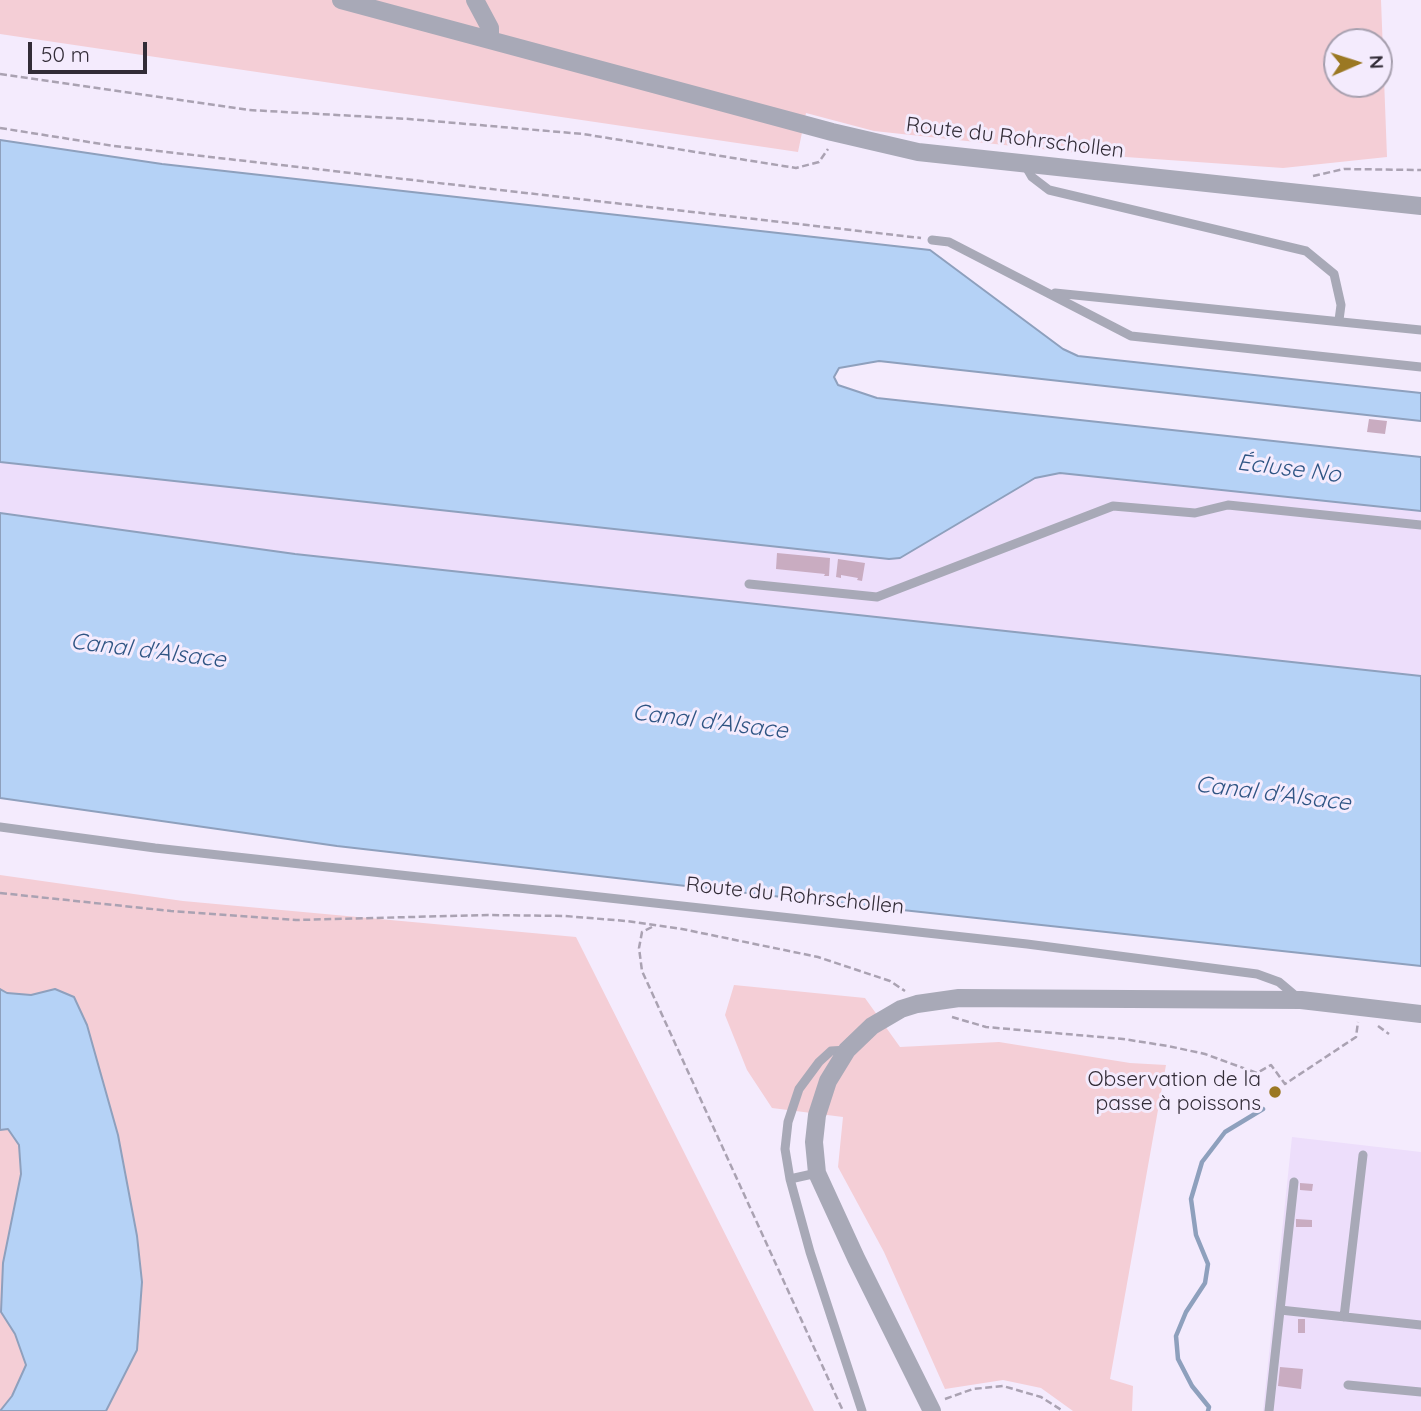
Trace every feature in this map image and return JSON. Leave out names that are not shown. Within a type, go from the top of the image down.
[{"type":"street","name":"Route du Rohrschollen","points":[[341,0],[832,132],[918,152],[1421,205]]},
{"type":"street","points":[[475,0],[490,28],[490,40]]},
{"type":"street","points":[[931,1408],[817,1173],[814,1142],[817,1115],[828,1081],[847,1050],[872,1026],[901,1009],[959,998],[1301,1000]]},
{"type":"street","name":"Route du Rohrschollen","points":[[1301,1000],[1361,1012],[1391,1009],[1421,1014]]},
{"type":"lane","points":[[1022,162],[1032,177],[1049,190],[1306,251],[1334,274],[1341,305],[1339,320]]},
{"type":"lane","points":[[932,240],[949,243],[1131,336],[1421,367]]},
{"type":"lane","points":[[1046,292],[1421,330]]},
{"type":"lane","points":[[749,584],[877,597],[1113,506],[1195,513],[1228,505],[1421,525]]},
{"type":"lane","name":"Route du Rohrschollen","points":[[0,827],[155,848],[1013,942],[1256,974],[1279,982],[1301,1000]]},
{"type":"lane","points":[[847,1050],[831,1051],[799,1089],[788,1122],[785,1149],[790,1179],[810,1252],[862,1411]]},
{"type":"lane","points":[[1344,1317],[1363,1155]]},
{"type":"lane","points":[[790,1179],[817,1173]]},
{"type":"lane","points":[[1269,1411],[1294,1182]]},
{"type":"lane","points":[[1280,1310],[1421,1325]]},
{"type":"lane","points":[[1348,1385],[1421,1392]]},
{"type":"path","points":[[0,74],[249,110],[409,119],[583,134],[796,167],[819,162],[828,151],[832,132]]},
{"type":"path","points":[[0,128],[114,146],[932,240]]},
{"type":"path","points":[[1295,192],[1314,175],[1344,169],[1421,170]]},
{"type":"path","points":[[0,893],[171,911],[296,920],[488,915],[565,916],[626,921],[652,927],[682,929],[818,957],[890,981],[906,991],[918,1004]]},
{"type":"path","points":[[652,927],[642,932],[639,947],[642,971],[843,1411]]},
{"type":"path","points":[[941,1000],[949,1015],[969,1024],[1168,1045],[1258,1073],[1271,1065],[1285,1084],[1356,1037],[1361,1012]]},
{"type":"path","points":[[931,1408],[973,1389],[1003,1386],[1041,1396],[1063,1411]]},
{"type":"shaded area","points":[[0,0],[1381,0],[1382,28],[1323,28],[1323,98],[1385,98],[1387,157],[1283,168],[1097,155],[874,131],[806,113],[798,152],[0,34]]},
{"type":"shaded area","points":[[0,462],[889,559],[901,558],[1035,478],[1060,473],[1421,511],[1421,676],[295,554],[18,517],[0,513]]},
{"type":"shaded area","points":[[0,875],[183,901],[576,937],[814,1411],[0,1411]]},
{"type":"shaded area","points":[[734,985],[865,998],[900,1047],[999,1042],[1130,1063],[1166,1065],[1110,1379],[1133,1386],[1132,1411],[1073,1411],[1041,1388],[1003,1380],[945,1389],[884,1252],[838,1167],[843,1117],[772,1108],[747,1070],[725,1015]]},
{"type":"shaded area","points":[[1292,1137],[1421,1152],[1421,1411],[1263,1411]]},
{"type":"water","name":"Écluse No","points":[[0,140],[162,164],[930,250],[1063,349],[1078,356],[1421,393],[1421,421],[879,361],[839,368],[834,377],[838,385],[877,398],[1421,457],[1421,511],[1060,473],[1035,478],[900,558],[889,559],[0,462]]},
{"type":"water","name":"Canal d'Alsace","points":[[0,513],[295,554],[1421,676],[1421,966],[337,846],[0,798]]},
{"type":"water","points":[[0,989],[7,993],[31,995],[55,989],[74,997],[87,1025],[118,1135],[137,1236],[142,1282],[137,1350],[106,1411],[0,1411],[12,1396],[26,1365],[15,1334],[1,1312],[3,1263],[21,1174],[19,1145],[8,1129],[0,1130]]},
{"type":"building","points":[[1369,419],[1387,421],[1385,434],[1367,432]]},
{"type":"building","points":[[777,553],[830,558],[829,576],[776,569]]},
{"type":"building","points":[[838,559],[865,563],[862,581],[841,575],[841,578],[836,577]]},
{"type":"building","points":[[1300,1183],[1313,1184],[1312,1191],[1300,1190]]},
{"type":"building","points":[[1296,1219],[1312,1220],[1312,1227],[1296,1227]]},
{"type":"building","points":[[1298,1319],[1305,1319],[1305,1333],[1298,1333]]},
{"type":"building","points":[[1280,1367],[1303,1369],[1301,1389],[1278,1386]]},
{"type":"waterway","points":[[1208,1411],[1209,1407],[1192,1386],[1178,1359],[1176,1336],[1186,1312],[1205,1283],[1208,1264],[1196,1235],[1191,1199],[1202,1162],[1225,1132],[1263,1109]]},
{"type":"place","name":"Observation de la passe à poissons","points":[[1275,1092]]}]
